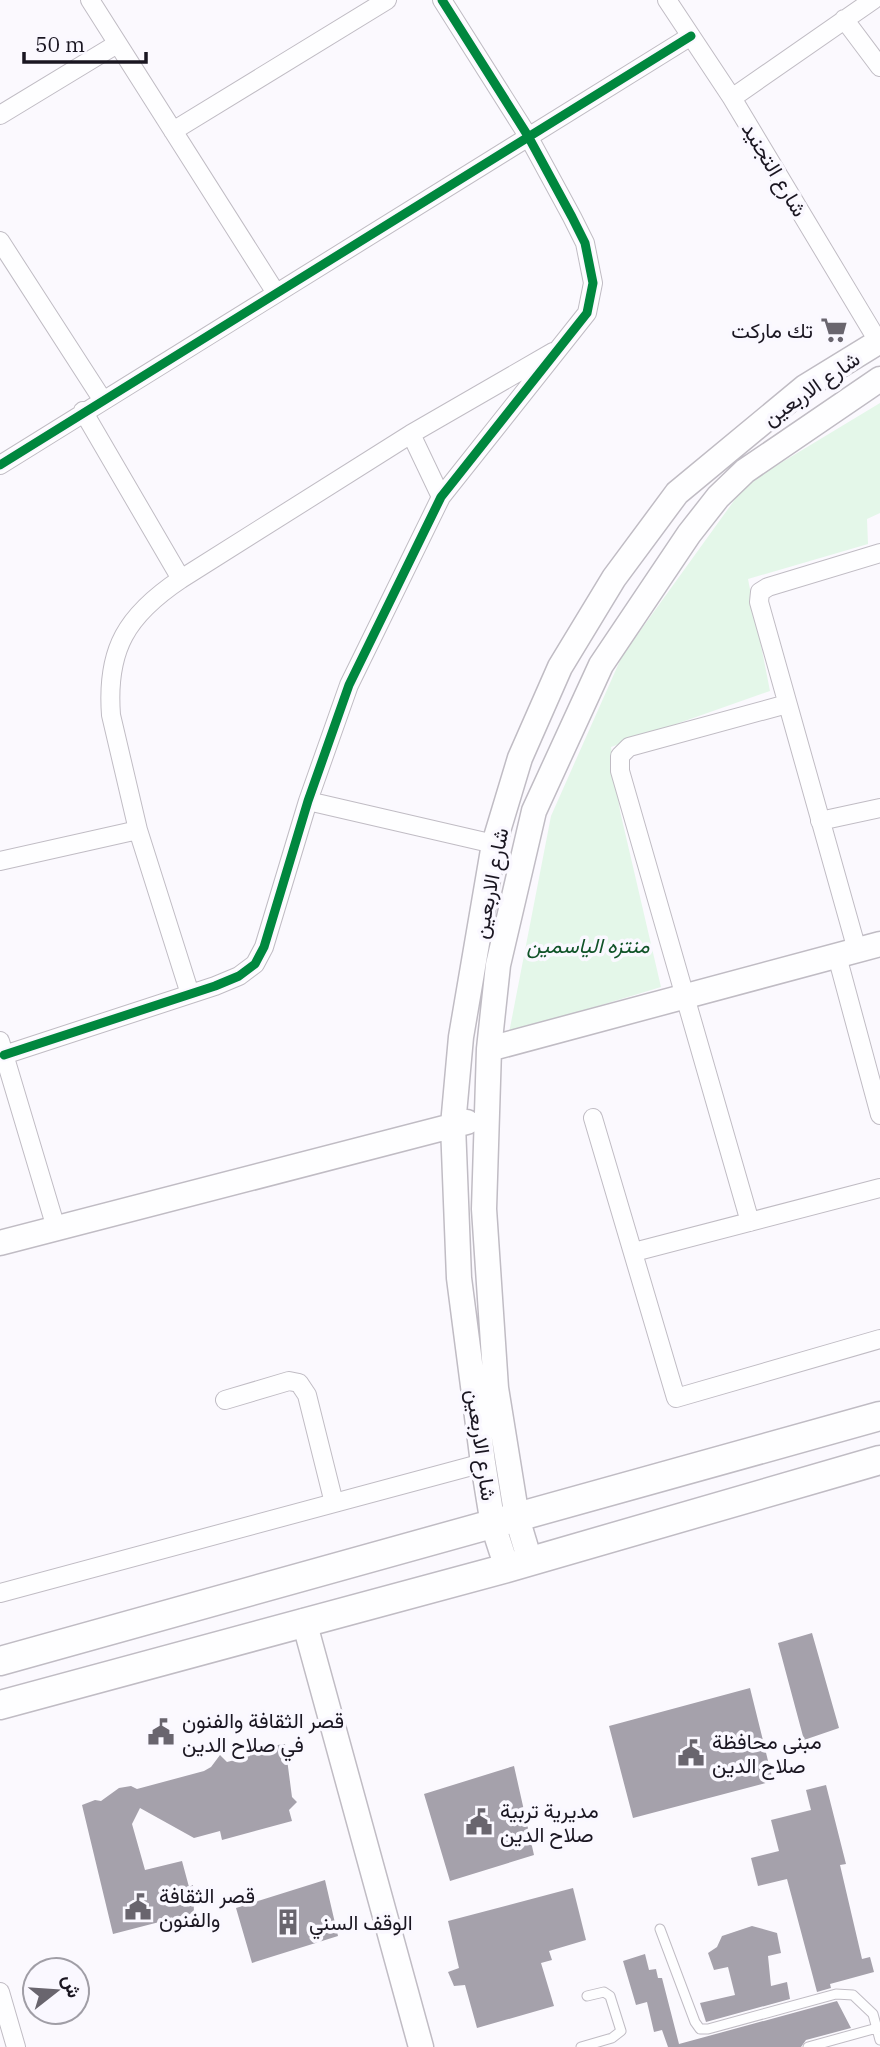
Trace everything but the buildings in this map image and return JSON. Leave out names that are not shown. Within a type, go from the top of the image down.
[{"type":"main road","name":"شارع الاربعين","points":[[518,1564],[483,1462],[459,1278],[453,1125],[461,1037],[494,844],[520,758],[560,667],[614,578],[677,493],[805,387],[879,341]]},
{"type":"main road","points":[[505,1522],[484,1209],[489,1049],[498,965],[534,811],[601,665],[689,534],[718,497],[745,471],[880,379]]},
{"type":"main road","points":[[805,387],[822,417]]},
{"type":"main road","points":[[489,1049],[858,950]]},
{"type":"main road","points":[[0,1243],[487,1118]]},
{"type":"main road","points":[[0,1661],[880,1416]]},
{"type":"main road","points":[[0,1705],[518,1564],[880,1460]]},
{"type":"main road","points":[[304,1621],[421,2047]]},
{"type":"street","points":[[90,0],[276,293]]},
{"type":"street","points":[[173,131],[387,0]]},
{"type":"street","points":[[56,1228],[2,1048],[190,994],[239,976],[255,964],[271,932],[308,801],[349,685],[441,497],[562,347],[587,313],[592,298],[590,261],[572,217],[528,136],[442,0]]},
{"type":"street","name":"شارع التجنيد","points":[[667,0],[732,98],[879,341]]},
{"type":"street","points":[[732,98],[873,0]]},
{"type":"street","points":[[844,19],[880,67]]},
{"type":"street","points":[[0,465],[102,399],[691,36]]},
{"type":"street","points":[[0,116],[117,44]]},
{"type":"street","points":[[0,241],[102,399]]},
{"type":"street","points":[[190,994],[138,830],[115,742],[109,696],[120,641],[127,625],[158,594],[181,579],[411,434],[562,347]]},
{"type":"street","points":[[83,411],[181,579]]},
{"type":"street","points":[[411,434],[441,497]]},
{"type":"street","points":[[880,553],[760,592],[759,602],[858,950],[880,1115]]},
{"type":"street","points":[[750,1222],[620,771],[620,756],[629,747],[787,704]]},
{"type":"street","points":[[308,801],[494,844]]},
{"type":"street","points":[[820,821],[880,808]]},
{"type":"street","points":[[0,861],[138,830]]},
{"type":"street","points":[[593,1118],[676,1398],[880,1339]]},
{"type":"street","points":[[634,1252],[880,1188]]},
{"type":"street","points":[[225,1400],[289,1381],[299,1383],[307,1395],[334,1503]]},
{"type":"street","points":[[0,1592],[483,1462]]},
{"type":"street","points":[[0,1992],[16,2047]]},
{"type":"lane","points":[[660,1929],[700,2029],[836,1994],[853,1995],[873,2014],[880,2040]]},
{"type":"lane","points":[[581,2047],[612,2038],[621,2031],[610,1996],[604,1992],[587,1996]]},
{"type":"lane","points":[[808,2047],[877,2028]]},
{"type":"green space","name":"منتزه الياسمين","points":[[880,403],[880,513],[867,519],[868,544],[748,579],[770,691],[611,747],[620,811],[661,987],[509,1033],[551,816],[622,656],[746,484]]},
{"type":"cycle path","points":[[4,1055],[215,986],[239,976],[255,964],[264,947],[308,801],[349,685],[441,497],[587,313],[593,283],[585,243],[528,136],[442,0]]},
{"type":"cycle path","points":[[0,465],[691,36]]},
{"type":"place","name":"تك ماركت","points":[[834,330]]},
{"type":"place","name":"قصر الثقافة والفنون في صلاح الدين","points":[[161,1732]]},
{"type":"place","name":"مبنى محافظة صلاح الدين","points":[[691,1753]]},
{"type":"place","name":"مديرية تربية صلاح الدين","points":[[479,1822]]},
{"type":"place","name":"قصر الثقافة والفنون","points":[[138,1907]]},
{"type":"place","name":"الوقف السني","points":[[288,1922]]}]
